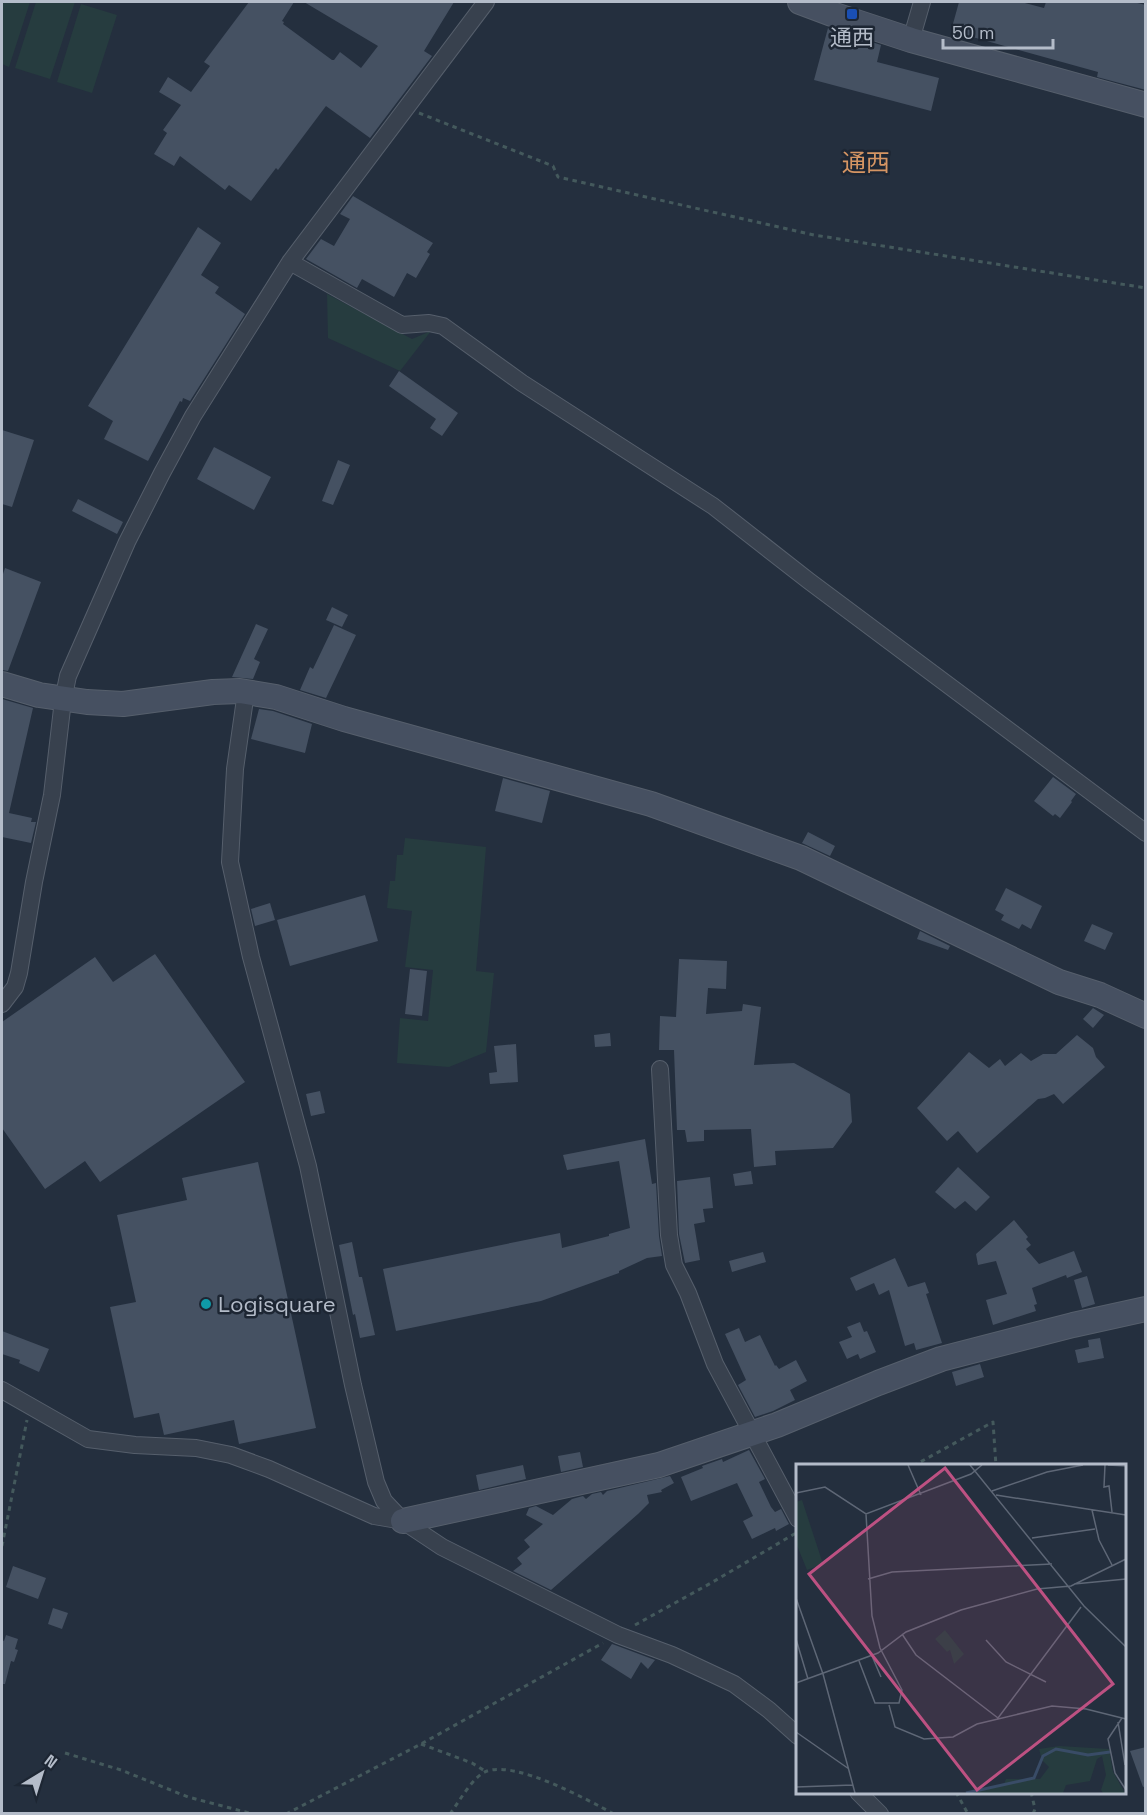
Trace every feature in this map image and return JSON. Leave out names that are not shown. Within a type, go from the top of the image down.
[{"type":"street","points":[[2,1004],[15,987],[19,973],[34,882],[52,795],[68,676],[127,542],[193,416],[290,262],[486,2]]},
{"type":"street","points":[[800,2],[911,40],[1146,105]]},
{"type":"street","points":[[911,40],[922,2]]},
{"type":"street","points":[[290,262],[402,325],[429,323],[442,326],[522,383],[713,506],[1146,833]]},
{"type":"street","points":[[2,684],[63,700],[123,704],[213,692],[246,692],[276,697],[344,719],[651,804],[801,858],[1059,982],[1100,995],[1146,1016]]},
{"type":"street","points":[[246,692],[235,769],[230,862],[251,957],[308,1166],[353,1385],[376,1482],[384,1501],[403,1521],[441,1547],[618,1635],[672,1654],[734,1684],[769,1710],[796,1734]]},
{"type":"street","points":[[660,1069],[669,1235],[674,1265],[688,1293],[715,1364],[796,1515]]},
{"type":"street","points":[[2,1390],[88,1439],[135,1445],[196,1448],[231,1455],[269,1468],[374,1516],[403,1521],[659,1465],[777,1425],[941,1359],[1146,1309]]},
{"type":"street","points":[[860,1794],[880,1814]]},
{"type":"path","points":[[406,108],[553,166],[558,177],[814,235],[1146,288]]},
{"type":"path","points":[[2,1546],[29,1406]]},
{"type":"path","points":[[916,1464],[993,1422],[996,1464]]},
{"type":"path","points":[[286,1814],[618,1635],[796,1533]]},
{"type":"path","points":[[421,1743],[472,1762],[486,1771]]},
{"type":"path","points":[[65,1753],[121,1770],[188,1797],[253,1814]]},
{"type":"path","points":[[450,1814],[476,1778],[486,1771],[512,1769],[592,1802],[614,1814]]},
{"type":"path","points":[[957,1794],[968,1814]]},
{"type":"path","points":[[1031,1794],[1034,1814]]},
{"type":"green space","points":[[2,2],[30,2],[9,67],[2,64]]},
{"type":"green space","points":[[36,2],[75,2],[50,79],[15,68]]},
{"type":"green space","points":[[81,4],[117,15],[92,93],[57,82]]},
{"type":"green space","points":[[327,294],[412,339],[431,331],[400,371],[328,338]]},
{"type":"green space","points":[[405,838],[486,847],[476,971],[494,973],[486,1052],[449,1067],[397,1063],[400,1018],[428,1021],[433,970],[405,967],[412,911],[387,908],[390,881],[395,881],[397,855],[403,855]]},
{"type":"building","points":[[249,2],[294,2],[282,21],[283,24],[332,60],[340,52],[361,68],[378,46],[304,2],[454,2],[424,51],[432,56],[370,138],[326,106],[278,170],[276,168],[251,201],[229,185],[225,190],[180,156],[174,166],[154,154],[167,133],[163,130],[181,105],[159,92],[168,77],[191,92],[210,66],[204,62]]},
{"type":"building","points":[[959,2],[1021,2],[1044,8],[1046,2],[1133,2],[1146,5],[1146,90],[1097,77],[1098,72],[951,31]]},
{"type":"building","points":[[828,28],[881,45],[877,62],[939,78],[931,111],[814,80]]},
{"type":"building","points":[[353,196],[433,243],[427,252],[430,254],[416,278],[407,273],[394,297],[362,279],[357,288],[306,259],[321,239],[334,246],[350,219],[340,214]]},
{"type":"building","points":[[198,227],[221,243],[201,275],[219,287],[215,293],[245,314],[190,401],[183,398],[182,402],[180,401],[148,461],[104,439],[113,421],[88,406]]},
{"type":"building","points":[[399,371],[458,413],[442,436],[430,428],[436,419],[389,386]]},
{"type":"building","points":[[2,430],[34,440],[12,507],[2,504]]},
{"type":"building","points":[[214,447],[271,477],[254,510],[197,479]]},
{"type":"building","points":[[338,460],[350,465],[333,505],[322,501]]},
{"type":"building","points":[[78,499],[123,522],[117,534],[72,511]]},
{"type":"building","points":[[5,568],[41,582],[8,671],[2,670],[2,577]]},
{"type":"building","points":[[332,607],[348,615],[342,627],[326,620]]},
{"type":"building","points":[[256,624],[268,629],[254,659],[260,662],[253,679],[232,677]]},
{"type":"building","points":[[334,625],[356,635],[326,698],[300,690]]},
{"type":"building","points":[[2,699],[33,708],[9,813],[32,818],[31,822],[36,822],[31,843],[2,837]]},
{"type":"building","points":[[259,709],[273,711],[312,724],[305,753],[251,739]]},
{"type":"building","points":[[1053,777],[1076,794],[1060,818],[1055,814],[1053,816],[1034,801]]},
{"type":"building","points":[[503,778],[550,791],[542,823],[495,811]]},
{"type":"building","points":[[808,832],[835,846],[830,856],[802,843]]},
{"type":"building","points":[[1006,888],[1042,906],[1031,929],[1022,924],[1019,929],[1001,920],[1004,915],[995,910]]},
{"type":"building","points":[[365,895],[378,941],[290,966],[277,920]]},
{"type":"building","points":[[270,903],[275,920],[255,926],[251,909]]},
{"type":"building","points":[[1092,924],[1113,933],[1105,950],[1084,941]]},
{"type":"building","points":[[920,931],[950,946],[948,950],[917,939]]},
{"type":"building","points":[[155,954],[245,1082],[100,1182],[85,1161],[45,1189],[2,1128],[2,1022],[95,957],[113,982]]},
{"type":"building","points":[[679,959],[727,961],[726,989],[708,988],[706,1014],[742,1011],[743,1004],[761,1007],[754,1065],[794,1063],[850,1094],[852,1122],[833,1148],[775,1151],[776,1165],[754,1167],[751,1129],[704,1130],[704,1141],[687,1142],[685,1130],[677,1130],[674,1050],[659,1050],[660,1016],[676,1017]]},
{"type":"building","points":[[410,969],[427,971],[422,1016],[405,1014]]},
{"type":"building","points":[[1093,1008],[1104,1015],[1093,1028],[1083,1019]]},
{"type":"building","points":[[610,1033],[611,1046],[595,1047],[594,1035]]},
{"type":"building","points":[[1077,1035],[1093,1048],[1096,1057],[1105,1067],[1063,1104],[1054,1094],[1038,1099],[977,1153],[958,1131],[947,1141],[917,1108],[969,1052],[989,1068],[1000,1059],[1005,1066],[1021,1053],[1031,1061],[1043,1054],[1056,1054]]},
{"type":"building","points":[[516,1044],[518,1082],[490,1084],[489,1073],[497,1072],[494,1046]]},
{"type":"building","points":[[320,1091],[325,1113],[311,1116],[306,1094]]},
{"type":"building","points":[[645,1139],[652,1184],[656,1183],[662,1256],[647,1258],[619,1273],[541,1301],[396,1331],[383,1269],[560,1233],[562,1248],[630,1228],[619,1161],[567,1170],[563,1155]]},
{"type":"building","name":"Logisquare","points":[[258,1162],[316,1428],[239,1444],[234,1420],[164,1435],[159,1413],[134,1418],[110,1307],[136,1302],[117,1215],[187,1200],[182,1178]]},
{"type":"building","points":[[958,1167],[990,1197],[976,1211],[965,1201],[955,1209],[935,1192]]},
{"type":"building","points":[[751,1171],[753,1184],[735,1186],[733,1174]]},
{"type":"building","points":[[710,1177],[713,1208],[703,1209],[705,1222],[694,1224],[700,1260],[685,1263],[679,1234],[677,1181]]},
{"type":"building","points":[[1014,1220],[1028,1237],[1026,1239],[1031,1245],[1026,1249],[1039,1264],[1074,1251],[1082,1272],[1067,1278],[1066,1275],[1032,1288],[1037,1304],[1034,1305],[1036,1311],[993,1325],[986,1300],[1007,1294],[996,1261],[978,1265],[976,1254]]},
{"type":"building","points":[[352,1242],[375,1335],[360,1338],[339,1245]]},
{"type":"building","points":[[763,1252],[766,1262],[732,1272],[729,1261]]},
{"type":"building","points":[[895,1258],[908,1287],[925,1282],[929,1293],[926,1294],[942,1343],[916,1350],[914,1343],[905,1346],[889,1290],[879,1295],[874,1283],[856,1291],[850,1278]]},
{"type":"building","points":[[1087,1276],[1095,1304],[1082,1308],[1074,1280]]},
{"type":"building","points":[[860,1322],[864,1332],[867,1331],[876,1352],[860,1359],[858,1354],[847,1359],[839,1342],[852,1337],[847,1327]]},
{"type":"building","points":[[739,1328],[745,1342],[760,1335],[775,1366],[779,1369],[796,1360],[807,1381],[790,1390],[795,1400],[755,1417],[738,1385],[746,1380],[725,1334]]},
{"type":"building","points":[[2,1331],[49,1349],[39,1372],[19,1363],[20,1360],[2,1354]]},
{"type":"building","points":[[1100,1338],[1104,1358],[1078,1363],[1075,1350],[1089,1347],[1088,1340]]},
{"type":"building","points":[[980,1364],[984,1377],[956,1386],[952,1372]]},
{"type":"building","points":[[749,1450],[765,1479],[759,1482],[771,1507],[775,1512],[781,1509],[789,1524],[752,1539],[743,1521],[753,1516],[737,1483],[691,1501],[681,1477],[703,1468],[702,1466],[722,1459],[723,1462]]},
{"type":"building","points":[[580,1452],[583,1467],[561,1472],[558,1456]]},
{"type":"building","points":[[523,1465],[526,1479],[479,1490],[476,1475]]},
{"type":"building","points":[[670,1476],[674,1483],[661,1490],[662,1492],[647,1495],[649,1503],[638,1514],[551,1590],[513,1571],[522,1564],[517,1558],[530,1547],[524,1540],[543,1524],[526,1515],[529,1508],[536,1506],[553,1515],[572,1499],[583,1496],[586,1499],[592,1494],[601,1492],[603,1495],[607,1491]]},
{"type":"building","points":[[13,1566],[46,1578],[38,1599],[6,1587]]},
{"type":"building","points":[[53,1608],[68,1613],[62,1629],[48,1624]]},
{"type":"building","points":[[6,1635],[18,1639],[15,1649],[18,1650],[14,1662],[11,1661],[5,1684],[2,1684],[2,1640],[4,1641]]},
{"type":"building","points":[[612,1644],[655,1660],[648,1669],[641,1662],[631,1679],[601,1660]]},
{"type":"building","points":[[1146,1747],[1146,1786],[1143,1787],[1130,1751]]},
{"type":"place","name":"通西","points":[[852,14]]},
{"type":"place","name":"Logisquare","points":[[206,1304]]},
{"type":"district","name":"通西","points":[[866,163]]}]
